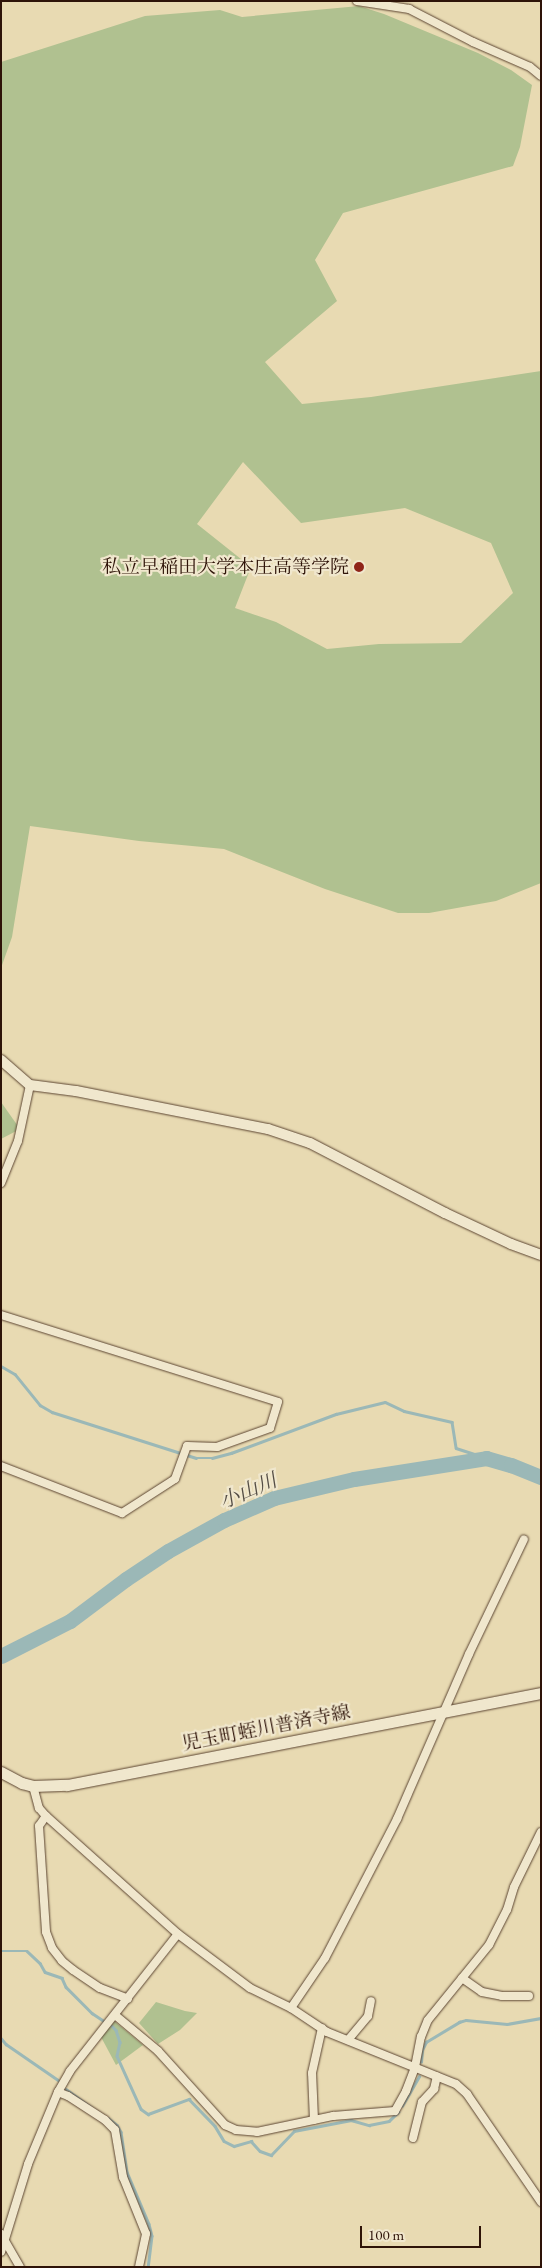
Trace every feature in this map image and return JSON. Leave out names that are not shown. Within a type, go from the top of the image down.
[{"type":"main road","name":"児玉町蛭川普済寺線","points":[[1,1772],[22,1783],[33,1786],[58,1786],[541,1693]]},
{"type":"street","points":[[357,1],[409,9],[473,42],[530,67],[541,76]]},
{"type":"street","points":[[1,1060],[30,1085],[76,1091],[258,1127],[310,1143],[445,1213],[512,1244],[541,1255]]},
{"type":"street","points":[[1,1183],[18,1141],[30,1085]]},
{"type":"street","points":[[1,1315],[278,1402],[270,1428],[217,1447],[189,1444],[175,1479],[122,1513],[1,1466]]},
{"type":"street","points":[[291,2008],[324,1958],[392,1828],[524,1539]]},
{"type":"street","points":[[33,1786],[39,1808],[46,1816],[178,1934],[250,1988],[291,2008],[322,2028],[456,2084],[467,2094],[541,2202]]},
{"type":"street","points":[[46,1816],[39,1826],[46,1932],[52,1948],[62,1961],[73,1970],[100,1988],[128,1999]]},
{"type":"street","points":[[115,2015],[158,2051],[225,2125],[236,2130],[258,2132],[314,2120],[395,2111],[406,2091],[415,2067],[421,2038],[428,2020],[489,1946],[507,1910],[514,1887],[541,1832]]},
{"type":"street","points":[[1,2252],[3,2237],[28,2164],[58,2092],[70,2071],[178,1934]]},
{"type":"street","points":[[462,1978],[482,1992],[502,1996],[529,1996]]},
{"type":"street","points":[[348,2040],[368,2016],[371,2001]]},
{"type":"street","points":[[314,2120],[312,2073],[322,2028]]},
{"type":"street","points":[[413,2138],[422,2102],[434,2089],[437,2076]]},
{"type":"street","points":[[58,2092],[68,2096],[105,2120],[115,2130],[123,2178],[146,2234],[139,2267]]},
{"type":"street","points":[[3,2237],[20,2267]]},
{"type":"green space","points":[[359,6],[384,14],[478,53],[511,70],[532,85],[520,147],[513,166],[343,213],[315,260],[337,301],[265,362],[302,404],[371,397],[541,371],[541,883],[496,901],[429,913],[398,913],[325,889],[224,849],[139,841],[30,826],[12,937],[1,968],[1,62],[145,16],[220,10],[242,17]],"holes":[[[243,462],[301,523],[405,508],[491,543],[513,593],[461,643],[379,644],[327,649],[276,622],[235,608],[251,567],[197,524]]]},
{"type":"green space","points":[[1,1102],[20,1129],[1,1139]]},
{"type":"green space","points":[[156,2002],[197,2013],[180,2030],[158,2044],[139,2023]]},
{"type":"green space","points":[[114,2021],[143,2045],[116,2065],[101,2037]]},
{"type":"waterway","points":[[1,1366],[15,1374],[40,1405],[52,1412],[196,1458],[212,1458],[231,1453],[336,1414],[385,1402],[404,1411],[452,1422],[456,1448],[486,1458]]},
{"type":"waterway","name":"小山川","points":[[1,1656],[70,1621],[126,1579],[168,1551],[224,1520],[274,1498],[354,1479],[486,1458],[511,1465],[541,1477]]},
{"type":"waterway","points":[[1,1951],[27,1951],[40,1963],[45,1972],[62,1978],[66,1987],[92,2013],[104,2021]]},
{"type":"waterway","points":[[421,2062],[422,2050],[426,2042],[459,2022],[466,2020],[507,2024],[541,2018]]},
{"type":"waterway","points":[[112,2026],[116,2030],[120,2042],[117,2056],[141,2109],[148,2114],[189,2099],[215,2126],[224,2141],[234,2146],[251,2141],[260,2151],[271,2155],[294,2131],[351,2120],[369,2125],[389,2121],[398,2112]]},
{"type":"waterway","points":[[1,2038],[6,2044],[58,2080]]},
{"type":"waterway","points":[[402,2106],[419,2077]]},
{"type":"waterway","points":[[66,2089],[91,2107]]},
{"type":"waterway","points":[[108,2118],[117,2125],[121,2132],[127,2172],[149,2224],[152,2236],[148,2267]]},
{"type":"place","name":"私立早稲田大学本庄高等学院","points":[[359,567]]}]
